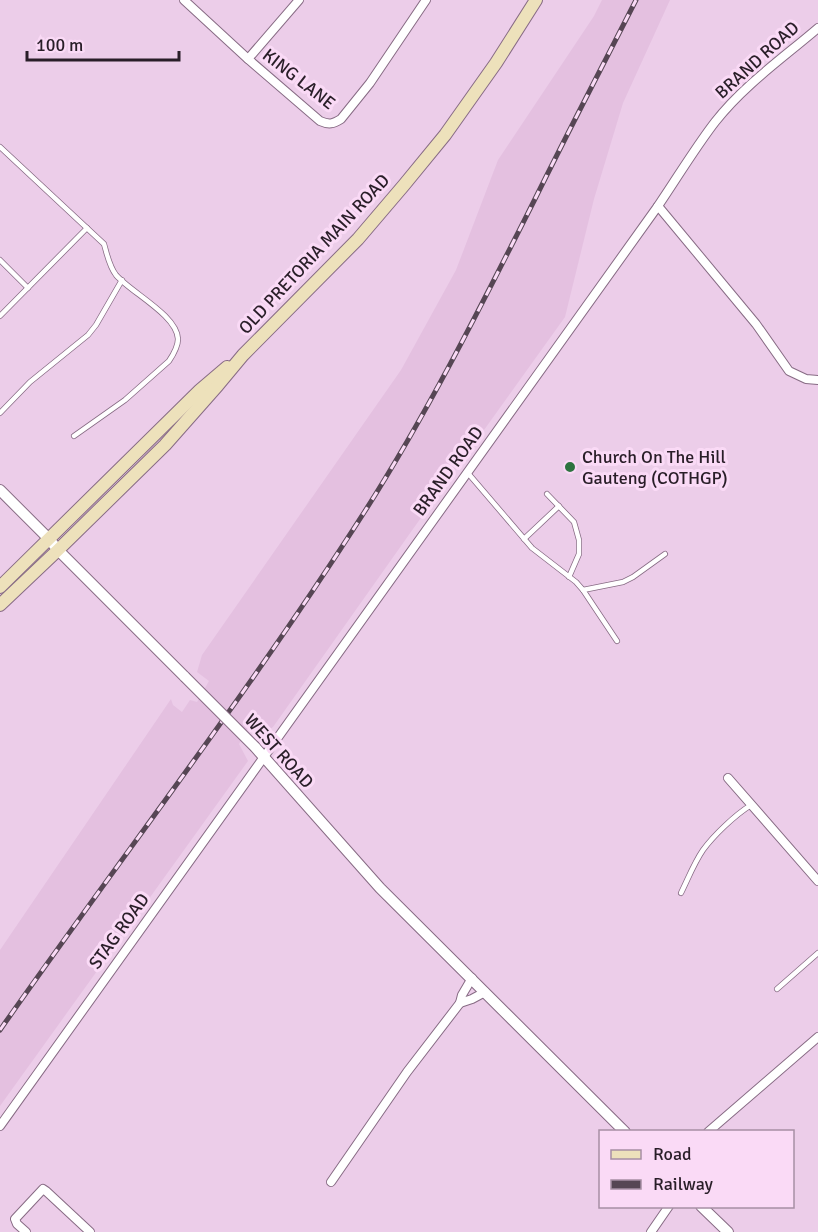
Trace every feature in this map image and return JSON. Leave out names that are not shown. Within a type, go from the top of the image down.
[{"type":"main road","name":"OLD PRETORIA MAIN ROAD","points":[[0,605],[165,445],[243,355],[358,239],[460,114],[501,56],[536,0]]},
{"type":"main road","name":"OLD PRETORIA MAIN ROAD","points":[[0,587],[216,375],[243,355]]},
{"type":"street","name":"KING LANE","points":[[184,0],[248,59],[320,121],[327,124],[340,119],[370,82],[426,0]]},
{"type":"street","points":[[248,59],[299,0]]},
{"type":"street","name":"BRAND ROAD","points":[[264,756],[716,122],[760,76],[818,28]]},
{"type":"street","points":[[658,206],[756,324],[789,371],[806,379],[818,380]]},
{"type":"street","name":"WEST ROAD","points":[[0,490],[264,756],[380,888],[624,1130]]},
{"type":"street","name":"STAG ROAD","points":[[0,1125],[264,756]]},
{"type":"street","points":[[728,778],[818,881]]},
{"type":"street","points":[[331,1182],[406,1072],[460,1002],[472,978]]},
{"type":"street","points":[[460,1002],[485,992]]},
{"type":"street","points":[[709,1130],[818,1037]]},
{"type":"street","points":[[26,1232],[15,1219],[43,1189],[90,1232]]},
{"type":"street","points":[[651,1232],[668,1208]]},
{"type":"street","points":[[704,1208],[728,1232]]},
{"type":"lane","points":[[0,147],[104,243],[116,274],[163,315],[176,333],[177,342],[169,361],[125,400],[74,436]]},
{"type":"lane","points":[[0,316],[87,228]]},
{"type":"lane","points":[[0,260],[28,288]]},
{"type":"lane","points":[[0,413],[30,382],[88,335],[122,280]]},
{"type":"lane","points":[[467,472],[524,539],[582,590],[617,641]]},
{"type":"lane","points":[[547,494],[574,522],[579,540],[579,554],[569,577]]},
{"type":"lane","points":[[524,539],[559,506]]},
{"type":"lane","points":[[582,590],[623,582],[665,554]]},
{"type":"lane","points":[[681,893],[703,850],[723,828],[751,805]]},
{"type":"lane","points":[[777,989],[818,953]]},
{"type":"shaded area","points":[[602,0],[670,0],[623,103],[594,199],[565,317],[273,727],[263,734],[250,725],[239,744],[248,761],[0,1106],[0,950],[171,699],[173,705],[182,712],[190,700],[197,702],[209,681],[197,672],[202,655],[401,370],[456,270],[498,160],[594,16]]},
{"type":"railway","points":[[0,1030],[277,643],[322,578],[388,474],[474,319],[636,0]]},
{"type":"place","name":"Church On The Hill Gauteng (COTHGP)","points":[[570,467]]}]
